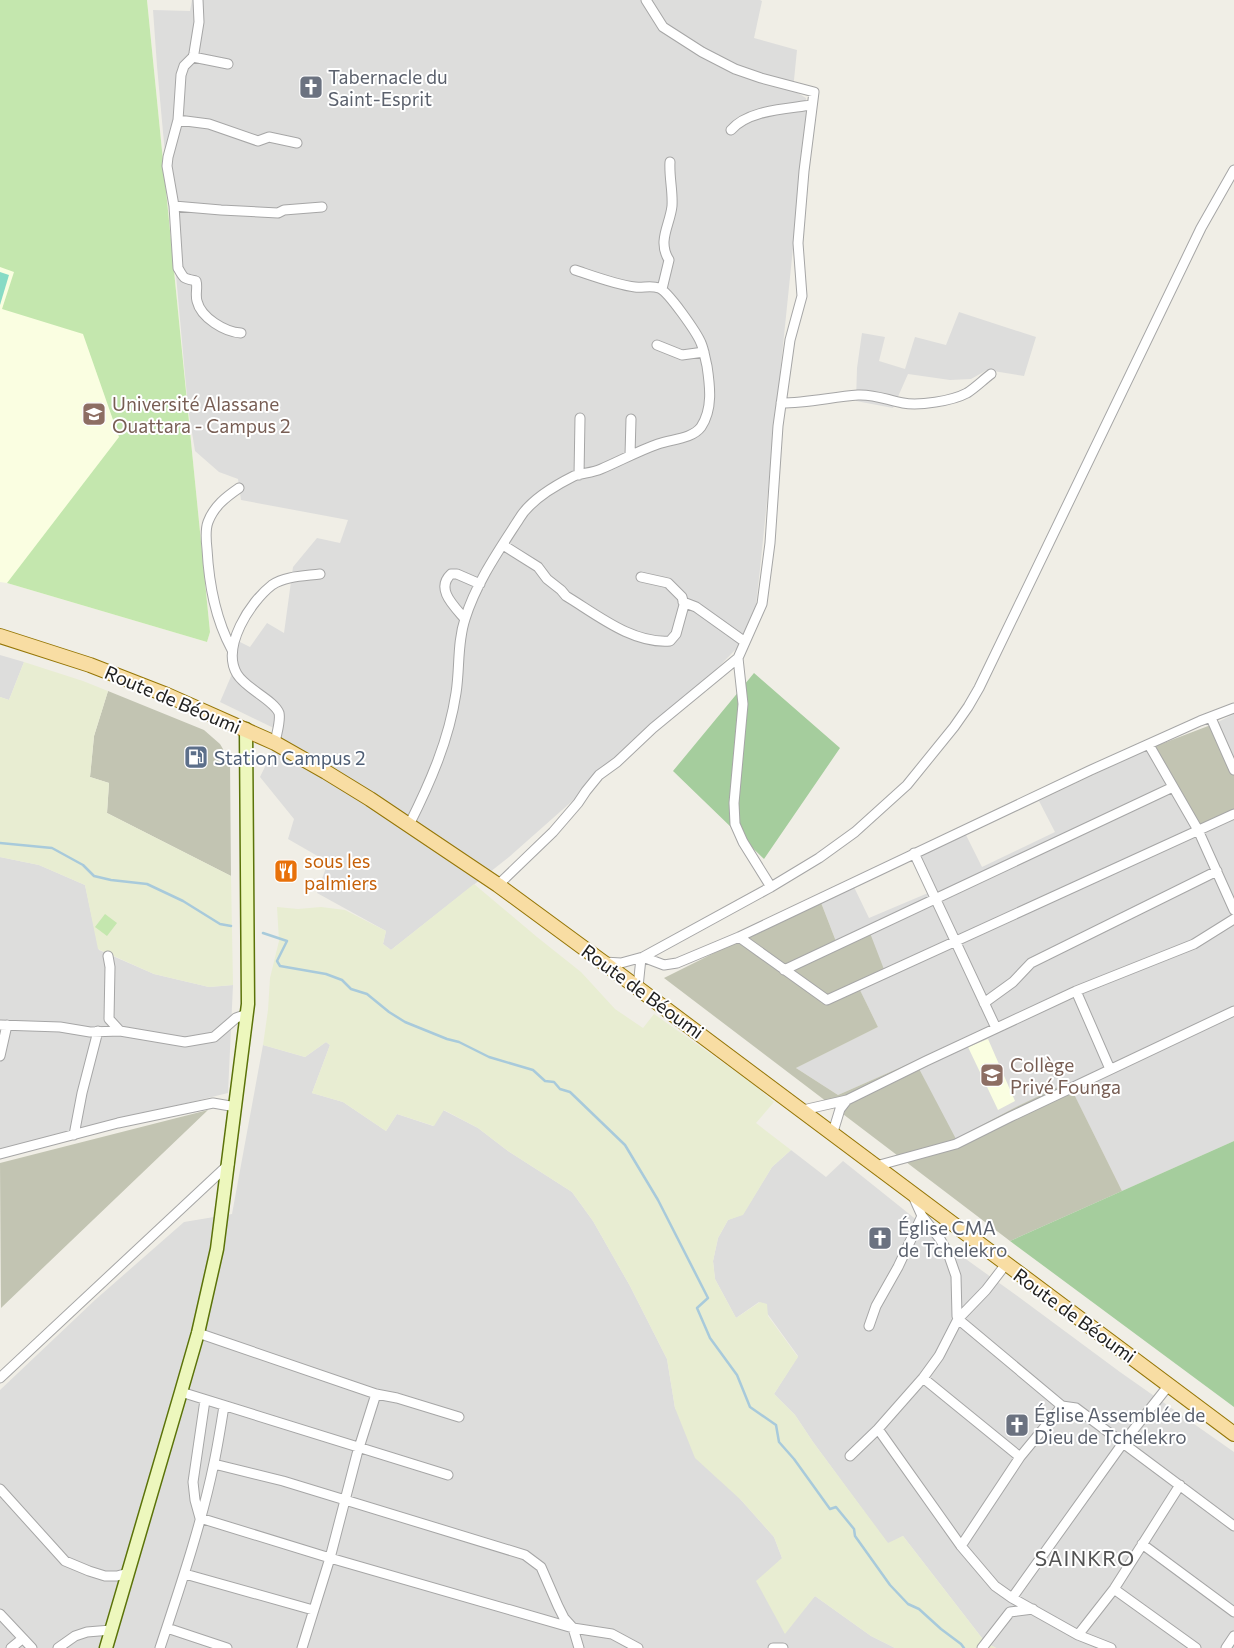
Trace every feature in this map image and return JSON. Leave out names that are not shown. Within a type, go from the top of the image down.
[{"type":"main road","name":"Route de Béoumi","points":[[0,636],[109,672],[167,695],[275,743],[326,772],[409,825],[498,885],[603,962],[833,1132],[912,1194],[1234,1434]]},
{"type":"main road","points":[[106,1648],[198,1333],[217,1249],[247,1014],[246,730]]},
{"type":"street","points":[[198,0],[199,22],[193,58],[184,66],[181,76],[178,97],[178,120],[170,146],[167,166],[174,206],[175,246],[181,276],[196,281],[197,303],[223,329],[241,332]]},
{"type":"street","points":[[498,885],[553,832],[599,775],[617,762],[653,728],[738,658],[762,604],[770,543],[778,426],[790,340],[802,296],[798,244],[811,105],[814,92],[761,78],[736,69],[702,52],[663,27],[646,0]]},
{"type":"street","points":[[193,58],[228,64]]},
{"type":"street","points":[[730,130],[736,124],[766,112],[811,105]]},
{"type":"street","points":[[178,120],[209,124],[258,141],[269,136],[297,143]]},
{"type":"street","points":[[662,289],[669,260],[664,252],[664,232],[672,208],[669,176],[670,162]]},
{"type":"street","points":[[603,962],[621,963],[642,958],[771,887],[819,858],[855,832],[907,785],[968,708],[1202,228],[1234,170]]},
{"type":"street","points":[[174,206],[278,213],[284,210],[322,207]]},
{"type":"street","points":[[409,825],[436,766],[449,724],[456,692],[459,650],[464,619],[480,584],[520,516],[530,503],[579,475],[599,470],[668,440],[690,436],[702,426],[708,413],[710,399],[701,341],[662,289],[657,287],[635,287],[575,270]]},
{"type":"street","points":[[657,345],[682,355],[704,352]]},
{"type":"street","points":[[781,403],[802,403],[871,396],[902,403],[920,404],[950,399],[966,393],[991,374]]},
{"type":"street","points":[[579,475],[580,418]]},
{"type":"street","points":[[630,455],[631,419]]},
{"type":"street","points":[[232,650],[222,630],[214,606],[206,537],[207,523],[214,509],[239,488]]},
{"type":"street","points":[[503,544],[538,567],[547,579],[566,596],[622,630],[658,642],[670,641],[676,634],[683,602],[682,597],[668,583],[642,577]]},
{"type":"street","points":[[275,743],[279,713],[272,705],[246,685],[237,674],[232,658],[232,650],[246,614],[257,600],[274,584],[293,578],[320,574]]},
{"type":"street","points":[[464,619],[444,591],[444,583],[451,574],[457,574],[480,584]]},
{"type":"street","points":[[683,602],[696,607],[745,642]]},
{"type":"street","points":[[738,658],[743,704],[734,803],[735,824],[743,842],[771,887]]},
{"type":"street","points":[[642,958],[664,964],[677,963],[739,936],[1091,770],[1234,708]]},
{"type":"street","points":[[1211,718],[1234,770]]},
{"type":"street","points":[[1149,745],[1198,830],[1234,910]]},
{"type":"street","points":[[784,970],[1173,787]]},
{"type":"street","points":[[739,936],[827,1000],[1234,814]]},
{"type":"street","points":[[914,853],[996,1028]]},
{"type":"street","points":[[984,1003],[1013,982],[1031,962],[1216,872]]},
{"type":"street","points":[[803,1110],[847,1100],[1076,991],[1194,944],[1234,919]]},
{"type":"street","points":[[108,956],[110,968],[109,1019],[120,1031]]},
{"type":"street","points":[[638,988],[642,958]]},
{"type":"street","points":[[1076,991],[1110,1069]]},
{"type":"street","points":[[876,1166],[956,1144],[1010,1116],[1234,1011]]},
{"type":"street","points":[[0,1056],[3,1025],[60,1027],[90,1032],[120,1031],[185,1042],[214,1037],[236,1018],[247,1014]]},
{"type":"street","points":[[74,1134],[82,1093],[98,1032]]},
{"type":"street","points":[[833,1132],[840,1109],[847,1100]]},
{"type":"street","points":[[0,1154],[74,1134],[213,1103],[236,1107]]},
{"type":"street","points":[[0,1378],[229,1164]]},
{"type":"street","points":[[912,1194],[922,1216],[940,1239],[948,1253],[956,1276],[958,1319],[1062,1406],[1076,1408],[1234,1526]]},
{"type":"street","points":[[869,1326],[876,1306],[898,1267],[922,1216]]},
{"type":"street","points":[[850,1456],[878,1429],[923,1378],[939,1356],[958,1319],[986,1290],[1006,1264]]},
{"type":"street","points":[[198,1333],[376,1394],[459,1417]]},
{"type":"street","points":[[923,1378],[1020,1457]]},
{"type":"street","points":[[1012,1598],[1123,1443],[1169,1385]]},
{"type":"street","points":[[181,1392],[448,1475]]},
{"type":"street","points":[[302,1648],[330,1558],[376,1394]]},
{"type":"street","points":[[200,1518],[193,1482],[205,1400]]},
{"type":"street","points":[[160,1648],[185,1574],[200,1518],[214,1464],[224,1406]]},
{"type":"street","points":[[961,1546],[1020,1457],[1062,1406]]},
{"type":"street","points":[[878,1429],[961,1546],[995,1586],[1012,1598],[1078,1635],[1111,1648]]},
{"type":"street","points":[[214,1464],[283,1481],[525,1555],[541,1567],[564,1618],[573,1628],[580,1648]]},
{"type":"street","points":[[1078,1635],[1114,1589],[1180,1486]]},
{"type":"street","points":[[0,1489],[65,1561],[105,1576],[117,1576],[128,1573]]},
{"type":"street","points":[[200,1518],[330,1558],[573,1628],[617,1636],[638,1648]]},
{"type":"street","points":[[1142,1544],[1234,1612]]},
{"type":"street","points":[[185,1574],[313,1610]]},
{"type":"street","points":[[1114,1589],[1196,1648]]},
{"type":"street","points":[[982,1648],[1010,1612],[1032,1609]]},
{"type":"street","points":[[0,1614],[32,1648]]},
{"type":"street","points":[[167,1628],[227,1648]]},
{"type":"street","points":[[58,1648],[75,1636],[87,1632],[111,1630]]},
{"type":"street","points":[[1226,1648],[1234,1636]]},
{"type":"street","points":[[11,1648],[22,1639]]},
{"type":"street","points":[[773,1648],[783,1648]]},
{"type":"shaded area","name":"Université Alassane Ouattara - Campus 2","points":[[0,0],[147,0],[210,632],[207,642],[0,582]]},
{"type":"shaded area","points":[[192,0],[760,0],[762,1],[754,38],[797,50],[793,90],[806,98],[807,112],[756,604],[743,642],[683,703],[509,857],[391,950],[383,944],[386,931],[317,893],[328,862],[288,839],[294,819],[260,777],[282,732],[220,702],[232,674],[229,652],[234,639],[250,647],[267,623],[284,633],[293,567],[317,538],[340,543],[348,520],[241,500],[238,479],[219,472],[195,451],[188,408],[153,10],[190,11]]},
{"type":"shaded area","points":[[959,312],[1036,337],[1024,376],[987,370],[971,379],[950,380],[908,374],[893,408],[856,401],[857,368],[862,333],[885,337],[879,361],[905,369],[915,337],[946,345]]},
{"type":"shaded area","points":[[0,655],[24,662],[9,700],[0,697]]},
{"type":"shaded area","points":[[24,662],[108,691],[94,736],[90,777],[109,783],[107,813],[231,876],[233,985],[209,987],[154,974],[98,949],[85,885],[39,865],[0,857],[0,697],[9,700]]},
{"type":"shaded area","points":[[108,691],[204,730],[220,744],[230,761],[231,876],[107,813],[109,783],[90,777],[94,736]]},
{"type":"shaded area","points":[[1234,714],[1234,761],[1216,723]]},
{"type":"shaded area","points":[[1216,723],[1234,761],[1234,819],[1197,835],[1148,749]]},
{"type":"shaded area","points":[[1148,749],[1197,835],[1234,819],[1234,1141],[1122,1191],[1068,1083],[1012,1109],[955,1140],[915,1061],[838,1095],[796,1068],[878,1027],[837,944],[820,900],[853,885],[869,918],[928,893],[914,857],[965,833],[982,867],[1055,832],[1039,801]]},
{"type":"shaded area","points":[[0,857],[39,865],[85,885],[99,950],[154,974],[209,987],[233,985],[228,1093],[0,1149]]},
{"type":"shaded area","points":[[474,884],[581,972],[615,1009],[643,1028],[654,1014],[752,1083],[774,1102],[756,1123],[791,1150],[772,1167],[743,1215],[728,1220],[718,1238],[713,1261],[715,1279],[736,1318],[760,1302],[767,1304],[768,1316],[798,1357],[774,1394],[795,1415],[888,1543],[903,1536],[985,1642],[996,1648],[895,1648],[871,1636],[815,1596],[785,1634],[756,1581],[782,1558],[774,1537],[741,1500],[695,1458],[675,1408],[667,1359],[630,1286],[593,1221],[572,1192],[508,1151],[478,1128],[444,1110],[434,1126],[397,1114],[386,1131],[343,1102],[312,1093],[330,1045],[326,1042],[305,1057],[263,1045],[270,978],[279,941],[277,907],[298,909],[321,907],[345,910],[386,931],[383,944],[391,950]]},
{"type":"shaded area","points":[[820,900],[837,944],[870,933],[885,972],[858,986],[878,1027],[796,1068],[838,1095],[915,1061],[956,1139],[1068,1082],[1122,1191],[1010,1241],[664,978]]},
{"type":"shaded area","name":"Collège Privé Founga","points":[[988,1039],[1015,1101],[998,1110],[968,1047]]},
{"type":"shaded area","points":[[326,1042],[330,1045],[312,1093],[343,1102],[386,1131],[397,1114],[433,1126],[443,1110],[478,1128],[508,1151],[572,1192],[593,1221],[630,1286],[667,1359],[675,1408],[741,1500],[774,1537],[782,1558],[784,1633],[815,1596],[871,1636],[895,1648],[0,1648],[0,1390],[95,1300],[184,1222],[232,1214],[263,1045],[305,1057]]},
{"type":"shaded area","points":[[208,1110],[1,1308],[0,1163]]},
{"type":"shaded area","points":[[791,1150],[826,1177],[843,1161],[963,1257],[1120,1372],[1234,1452],[1234,1648],[996,1648],[985,1642],[903,1536],[888,1544],[795,1415],[774,1394],[798,1356],[759,1302],[736,1318],[715,1279],[713,1261],[718,1238],[728,1220],[743,1214],[772,1167]]},
{"type":"green space","name":"Université Alassane Ouattara - Campus 2","points":[[0,0],[147,0],[210,632],[207,642],[7,583],[119,437],[83,334],[2,309],[14,272],[0,267]]},
{"type":"green space","points":[[0,272],[9,275],[0,305]]},
{"type":"green space","points":[[754,673],[840,748],[764,859],[673,771]]},
{"type":"green space","points":[[105,914],[117,923],[107,936],[95,927]]},
{"type":"green space","points":[[1234,1141],[1234,1407],[1010,1241]]},
{"type":"waterway","points":[[0,843],[52,848],[83,865],[94,876],[147,884],[183,901],[220,924],[231,926]]},
{"type":"waterway","points":[[263,933],[287,941],[277,961],[280,966],[326,974],[342,980],[351,989],[367,994],[405,1022],[459,1042],[489,1057],[533,1070],[545,1081],[554,1082],[560,1089],[570,1092],[625,1145],[658,1200],[708,1298],[697,1308],[710,1338],[737,1375],[750,1407],[776,1425],[779,1442],[794,1459],[830,1509],[836,1507],[854,1529],[855,1536],[890,1585],[908,1604],[919,1609],[964,1648]]},
{"type":"place","name":"Tabernacle du Saint-Esprit","points":[[311,87]]},
{"type":"place","name":"Université Alassane Ouattara - Campus 2","points":[[94,414]]},
{"type":"place","name":"Station Campus 2","points":[[196,757]]},
{"type":"place","name":"sous les palmiers","points":[[286,871]]},
{"type":"place","name":"Collège Privé Founga","points":[[992,1075]]},
{"type":"place","name":"Église CMA de Tchelekro","points":[[880,1238]]},
{"type":"place","name":"Église Assemblée de Dieu de Tchelekro","points":[[1017,1425]]},
{"type":"district","name":"SAINKRO","points":[[1085,1557]]}]
